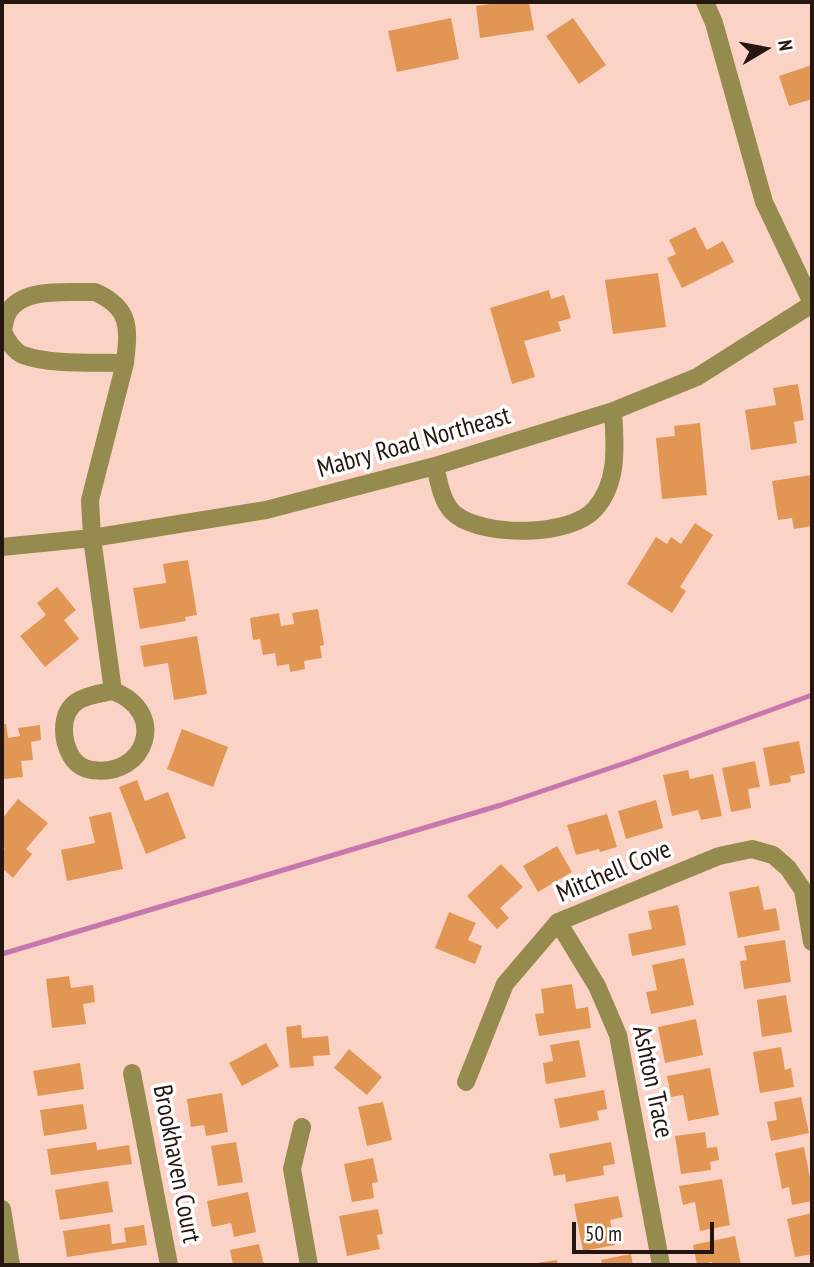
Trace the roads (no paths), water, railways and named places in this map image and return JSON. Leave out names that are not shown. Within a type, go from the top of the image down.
[{"type":"street","points":[[705,2],[714,23],[764,202],[812,304]]},
{"type":"street","points":[[113,691],[92,538],[90,500],[125,363],[128,338],[125,318],[112,299],[95,292],[34,294],[17,302],[7,313],[3,330],[10,344],[21,354],[63,361],[125,363]]},
{"type":"street","name":"Mabry Road Northeast","points":[[2,547],[92,538],[266,510],[435,467],[613,411],[697,377],[812,304]]},
{"type":"street","points":[[435,467],[442,495],[455,515],[475,524],[501,529],[560,528],[583,520],[597,508],[612,476],[616,451],[613,411]]},
{"type":"street","points":[[113,691],[125,695],[144,715],[146,731],[142,744],[136,756],[121,768],[101,771],[84,769],[74,761],[66,748],[65,718],[76,701],[113,691]]},
{"type":"street","name":"Mitchell Cove","points":[[466,1082],[505,984],[558,922],[719,856],[751,849],[773,855],[788,868],[803,890],[812,942]]},
{"type":"street","name":"Ashton Trace","points":[[558,922],[597,986],[618,1035],[661,1265]]},
{"type":"street","name":"Brookhaven Court","points":[[132,1073],[169,1265]]},
{"type":"street","points":[[302,1128],[292,1169],[309,1265]]},
{"type":"street","points":[[2,1209],[8,1264]]},
{"type":"waterway","points":[[2,954],[501,805],[812,695]]}]
